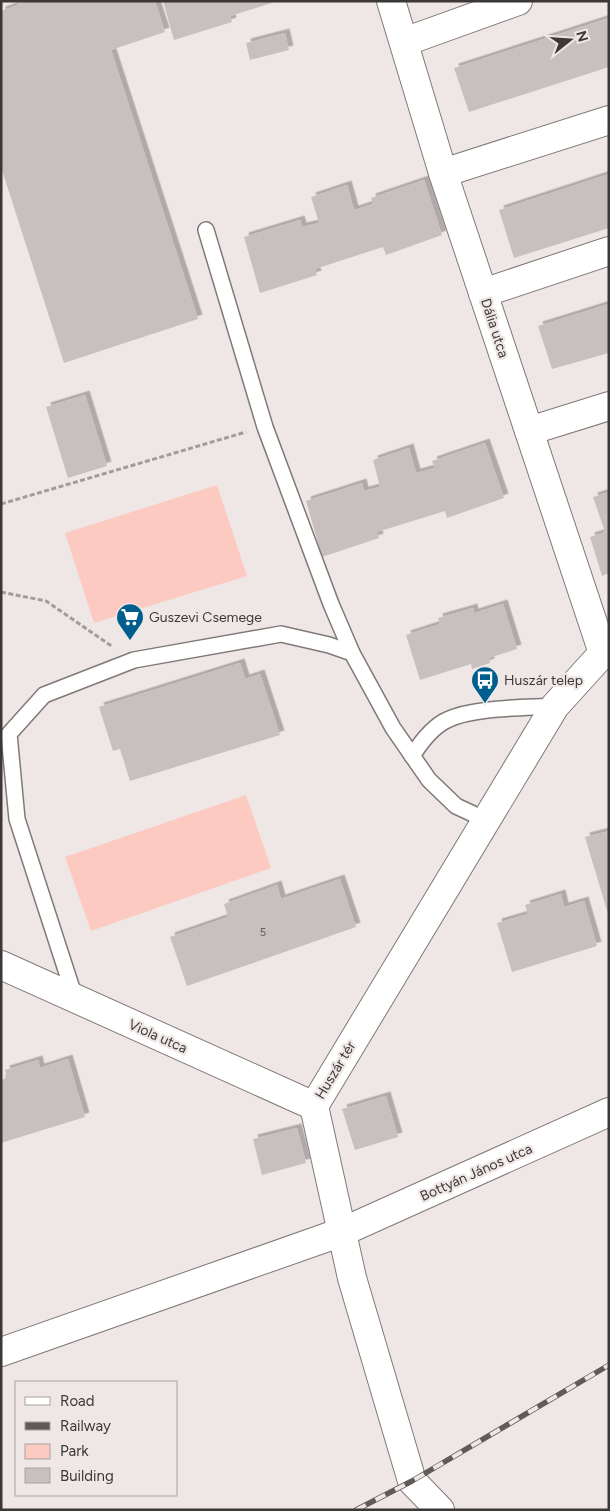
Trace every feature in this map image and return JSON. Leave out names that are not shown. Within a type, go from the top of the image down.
[{"type":"street","name":"Dália utca","points":[[390,1],[443,173],[529,431],[606,652]]},
{"type":"street","points":[[404,42],[518,1]]},
{"type":"street","points":[[443,173],[609,120]]},
{"type":"street","points":[[483,293],[609,252]]},
{"type":"street","points":[[529,431],[609,406]]},
{"type":"street","name":"Huszár tér","points":[[440,1510],[412,1481],[352,1278],[314,1106],[556,706],[606,652]]},
{"type":"street","name":"Viola utca","points":[[1,965],[314,1106]]},
{"type":"street","name":"Bottyán János utca","points":[[342,1232],[609,1112]]},
{"type":"street","points":[[1,1352],[342,1232]]},
{"type":"lane","points":[[206,230],[266,427],[331,604],[352,653],[393,728],[429,780],[456,806],[486,820]]},
{"type":"lane","points":[[75,998],[17,819],[9,734],[44,695],[134,660],[281,634],[329,645],[352,653]]},
{"type":"lane","points":[[412,756],[424,738],[447,720],[467,714],[556,706]]},
{"type":"path","points":[[1,504],[266,427]]},
{"type":"path","points":[[1,592],[46,602],[134,660]]},
{"type":"green space","points":[[217,485],[247,576],[94,623],[65,533]]},
{"type":"green space","points":[[246,795],[271,868],[91,931],[65,857]]},
{"type":"building","points":[[17,1],[155,1],[165,32],[111,50],[198,319],[64,363],[1,167],[1,11],[18,5]]},
{"type":"building","points":[[163,1],[275,2],[230,16],[232,22],[174,40]]},
{"type":"building","points":[[609,18],[609,67],[469,112],[454,68]]},
{"type":"building","points":[[285,33],[289,50],[250,60],[246,43]]},
{"type":"building","points":[[609,174],[609,228],[514,258],[499,210]]},
{"type":"building","points":[[424,180],[442,235],[386,255],[383,247],[315,269],[317,275],[260,293],[244,237],[300,220],[302,227],[319,223],[311,197],[347,185],[354,210],[373,204],[371,198]]},
{"type":"building","points":[[609,304],[609,353],[552,369],[538,326]]},
{"type":"building","points":[[85,395],[107,466],[68,478],[46,407]]},
{"type":"building","points":[[485,443],[504,498],[447,518],[445,511],[377,532],[379,538],[322,557],[306,501],[362,483],[364,491],[380,487],[373,460],[409,448],[416,473],[435,468],[432,461]]},
{"type":"building","points":[[609,492],[609,573],[602,576],[590,537],[605,532],[593,497]]},
{"type":"building","points":[[503,604],[517,649],[489,658],[490,663],[472,669],[471,664],[420,680],[406,635],[440,624],[438,618],[473,608],[474,613]]},
{"type":"building","points":[[240,663],[245,679],[260,674],[280,735],[130,781],[120,749],[113,751],[99,707]]},
{"type":"building","points":[[609,831],[609,914],[608,914],[585,837]]},
{"type":"building","points":[[340,879],[356,927],[187,986],[170,937],[228,917],[224,904],[277,885],[281,899]]},
{"type":"building","points":[[561,894],[564,907],[584,901],[597,946],[512,972],[497,923],[528,914],[525,905]]},
{"type":"building","points":[[68,1059],[85,1117],[1,1143],[1,1080],[7,1078],[5,1070],[38,1060],[40,1068]]},
{"type":"building","points":[[386,1096],[398,1137],[355,1150],[342,1109]]},
{"type":"building","points":[[297,1128],[306,1163],[262,1175],[253,1139]]},
{"type":"railway","points":[[356,1510],[412,1481],[609,1365]]},
{"type":"place","name":"Guszevi Csemege","points":[[130,641]]},
{"type":"place","name":"Huszár telep","points":[[485,704]]}]
